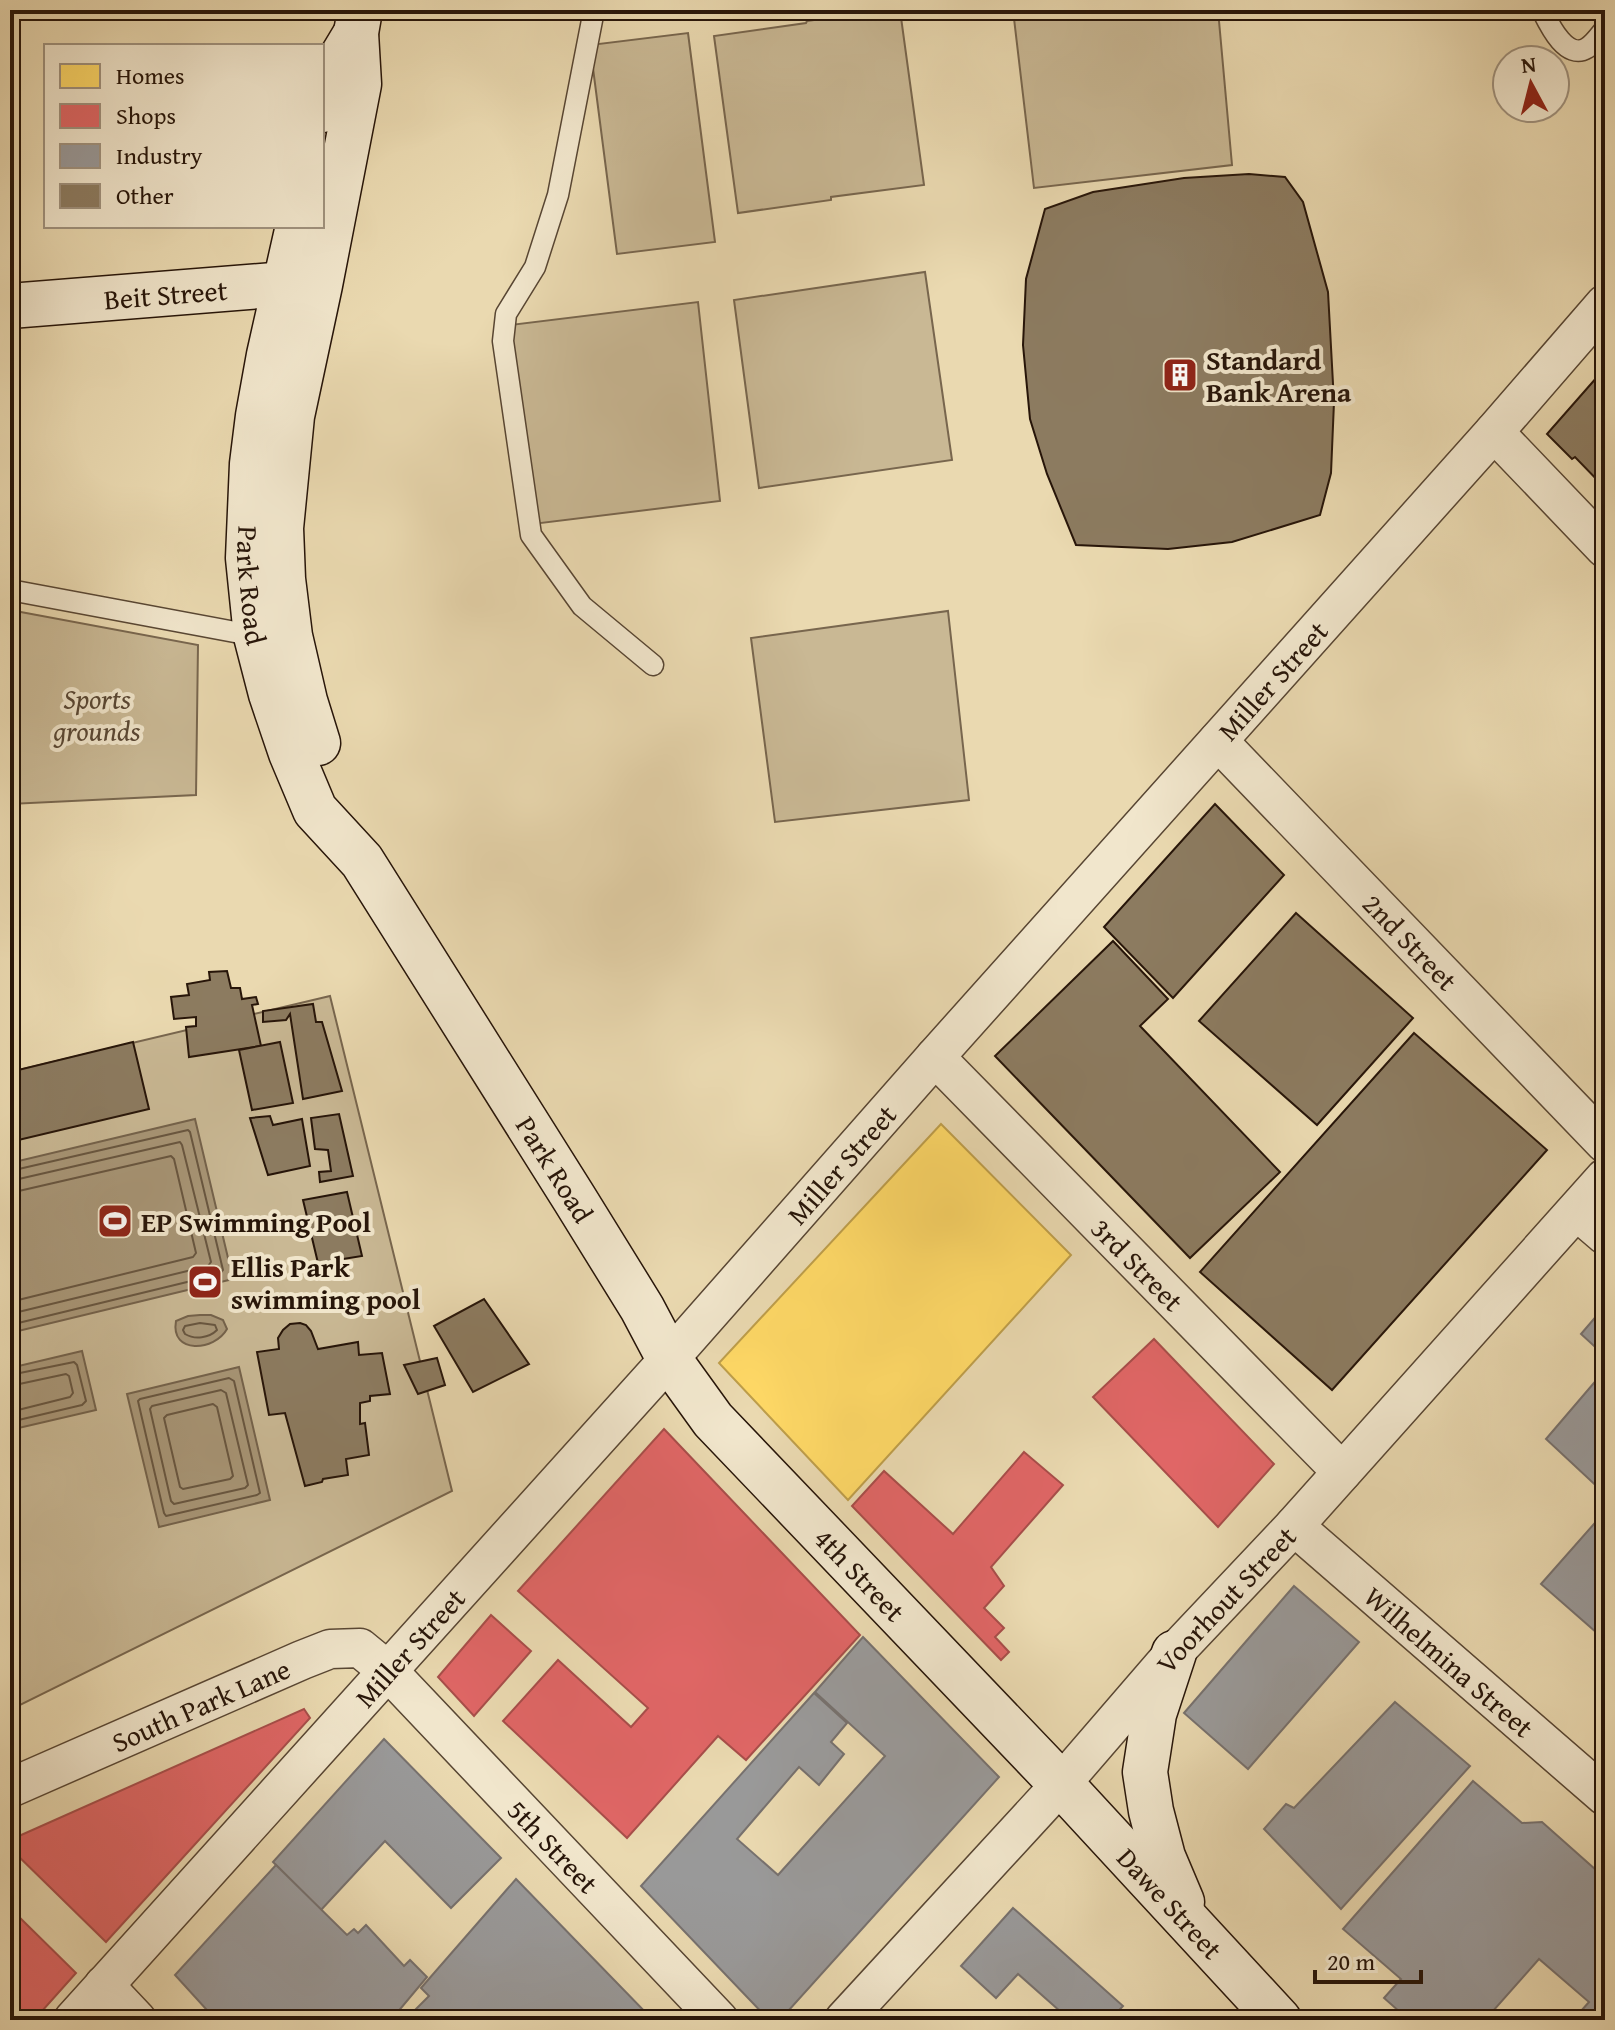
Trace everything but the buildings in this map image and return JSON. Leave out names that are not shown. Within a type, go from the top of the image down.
[{"type":"street","points":[[324,101],[329,78],[358,21]]},
{"type":"street","points":[[324,210],[359,84],[358,21]]},
{"type":"street","points":[[298,228],[303,285]]},
{"type":"street","points":[[303,285],[319,228]]},
{"type":"street","name":"Beit Street","points":[[10,306],[303,285]]},
{"type":"street","name":"Park Road","points":[[303,285],[269,355],[252,464],[248,558],[256,636],[276,709],[315,810],[362,861],[642,1308],[669,1359]]},
{"type":"street","name":"Park Road","points":[[303,285],[281,528],[283,579],[290,636],[305,701],[362,861]]},
{"type":"street","name":"Miller Street","points":[[73,2020],[669,1359],[1605,304]]},
{"type":"street","points":[[1494,432],[1605,548]]},
{"type":"street","name":"2nd Street","points":[[1218,741],[1605,1143]]},
{"type":"street","name":"3rd Street","points":[[935,1057],[1342,1472]]},
{"type":"street","name":"Voorhout Street","points":[[844,2020],[1061,1784],[1174,1653],[1294,1526],[1605,1178]]},
{"type":"street","points":[[1577,1211],[1605,1235]]},
{"type":"street","name":"4th Street","points":[[669,1359],[713,1420],[1061,1784]]},
{"type":"street","name":"Wilhelmina Street","points":[[1294,1526],[1605,1796]]},
{"type":"street","name":"South Park Lane","points":[[10,1788],[330,1649],[360,1648],[388,1671]]},
{"type":"street","points":[[1174,1653],[1154,1714],[1145,1772],[1163,1857],[1191,1923]]},
{"type":"street","name":"5th Street","points":[[388,1671],[719,2020]]},
{"type":"street","name":"Dawe Street","points":[[1061,1784],[1279,2020]]},
{"type":"street","points":[[104,1985],[137,2020]]},
{"type":"lane","points":[[594,10],[558,195],[535,267],[506,314],[503,341],[531,535],[582,606],[653,665]]},
{"type":"lane","points":[[1542,10],[1555,35],[1569,48],[1581,51],[1590,47],[1605,29]]},
{"type":"lane","points":[[10,590],[256,636]]},
{"type":"green space","points":[[900,10],[924,185],[738,213],[714,36]]},
{"type":"green space","points":[[1013,10],[1218,10],[1232,165],[1034,188]]},
{"type":"green space","points":[[688,33],[715,242],[617,254],[590,45]]},
{"type":"green space","points":[[925,272],[952,460],[759,488],[734,300]]},
{"type":"green space","points":[[698,302],[720,501],[533,524],[510,325]]},
{"type":"green space","name":"Sports grounds","points":[[10,610],[198,645],[196,795],[10,804]]},
{"type":"green space","points":[[948,611],[969,800],[775,822],[751,638]]},
{"type":"green space","name":"Ellis Park swimming pool","points":[[330,996],[452,1491],[10,1710],[10,1072]]},
{"type":"water","name":"EP Swimming Pool","points":[[195,1119],[233,1279],[10,1333],[10,1163]]},
{"type":"water","points":[[211,1315],[223,1320],[227,1329],[221,1336],[213,1342],[195,1346],[180,1340],[176,1321],[188,1316]]},
{"type":"water","points":[[82,1351],[96,1410],[10,1430],[10,1368]]},
{"type":"water","points":[[239,1367],[270,1500],[159,1527],[127,1394]]},
{"type":"place","name":"Standard Bank Arena","points":[[1180,375]]},
{"type":"place","name":"EP Swimming Pool","points":[[115,1221]]},
{"type":"place","name":"Ellis Park swimming pool","points":[[205,1282]]}]
